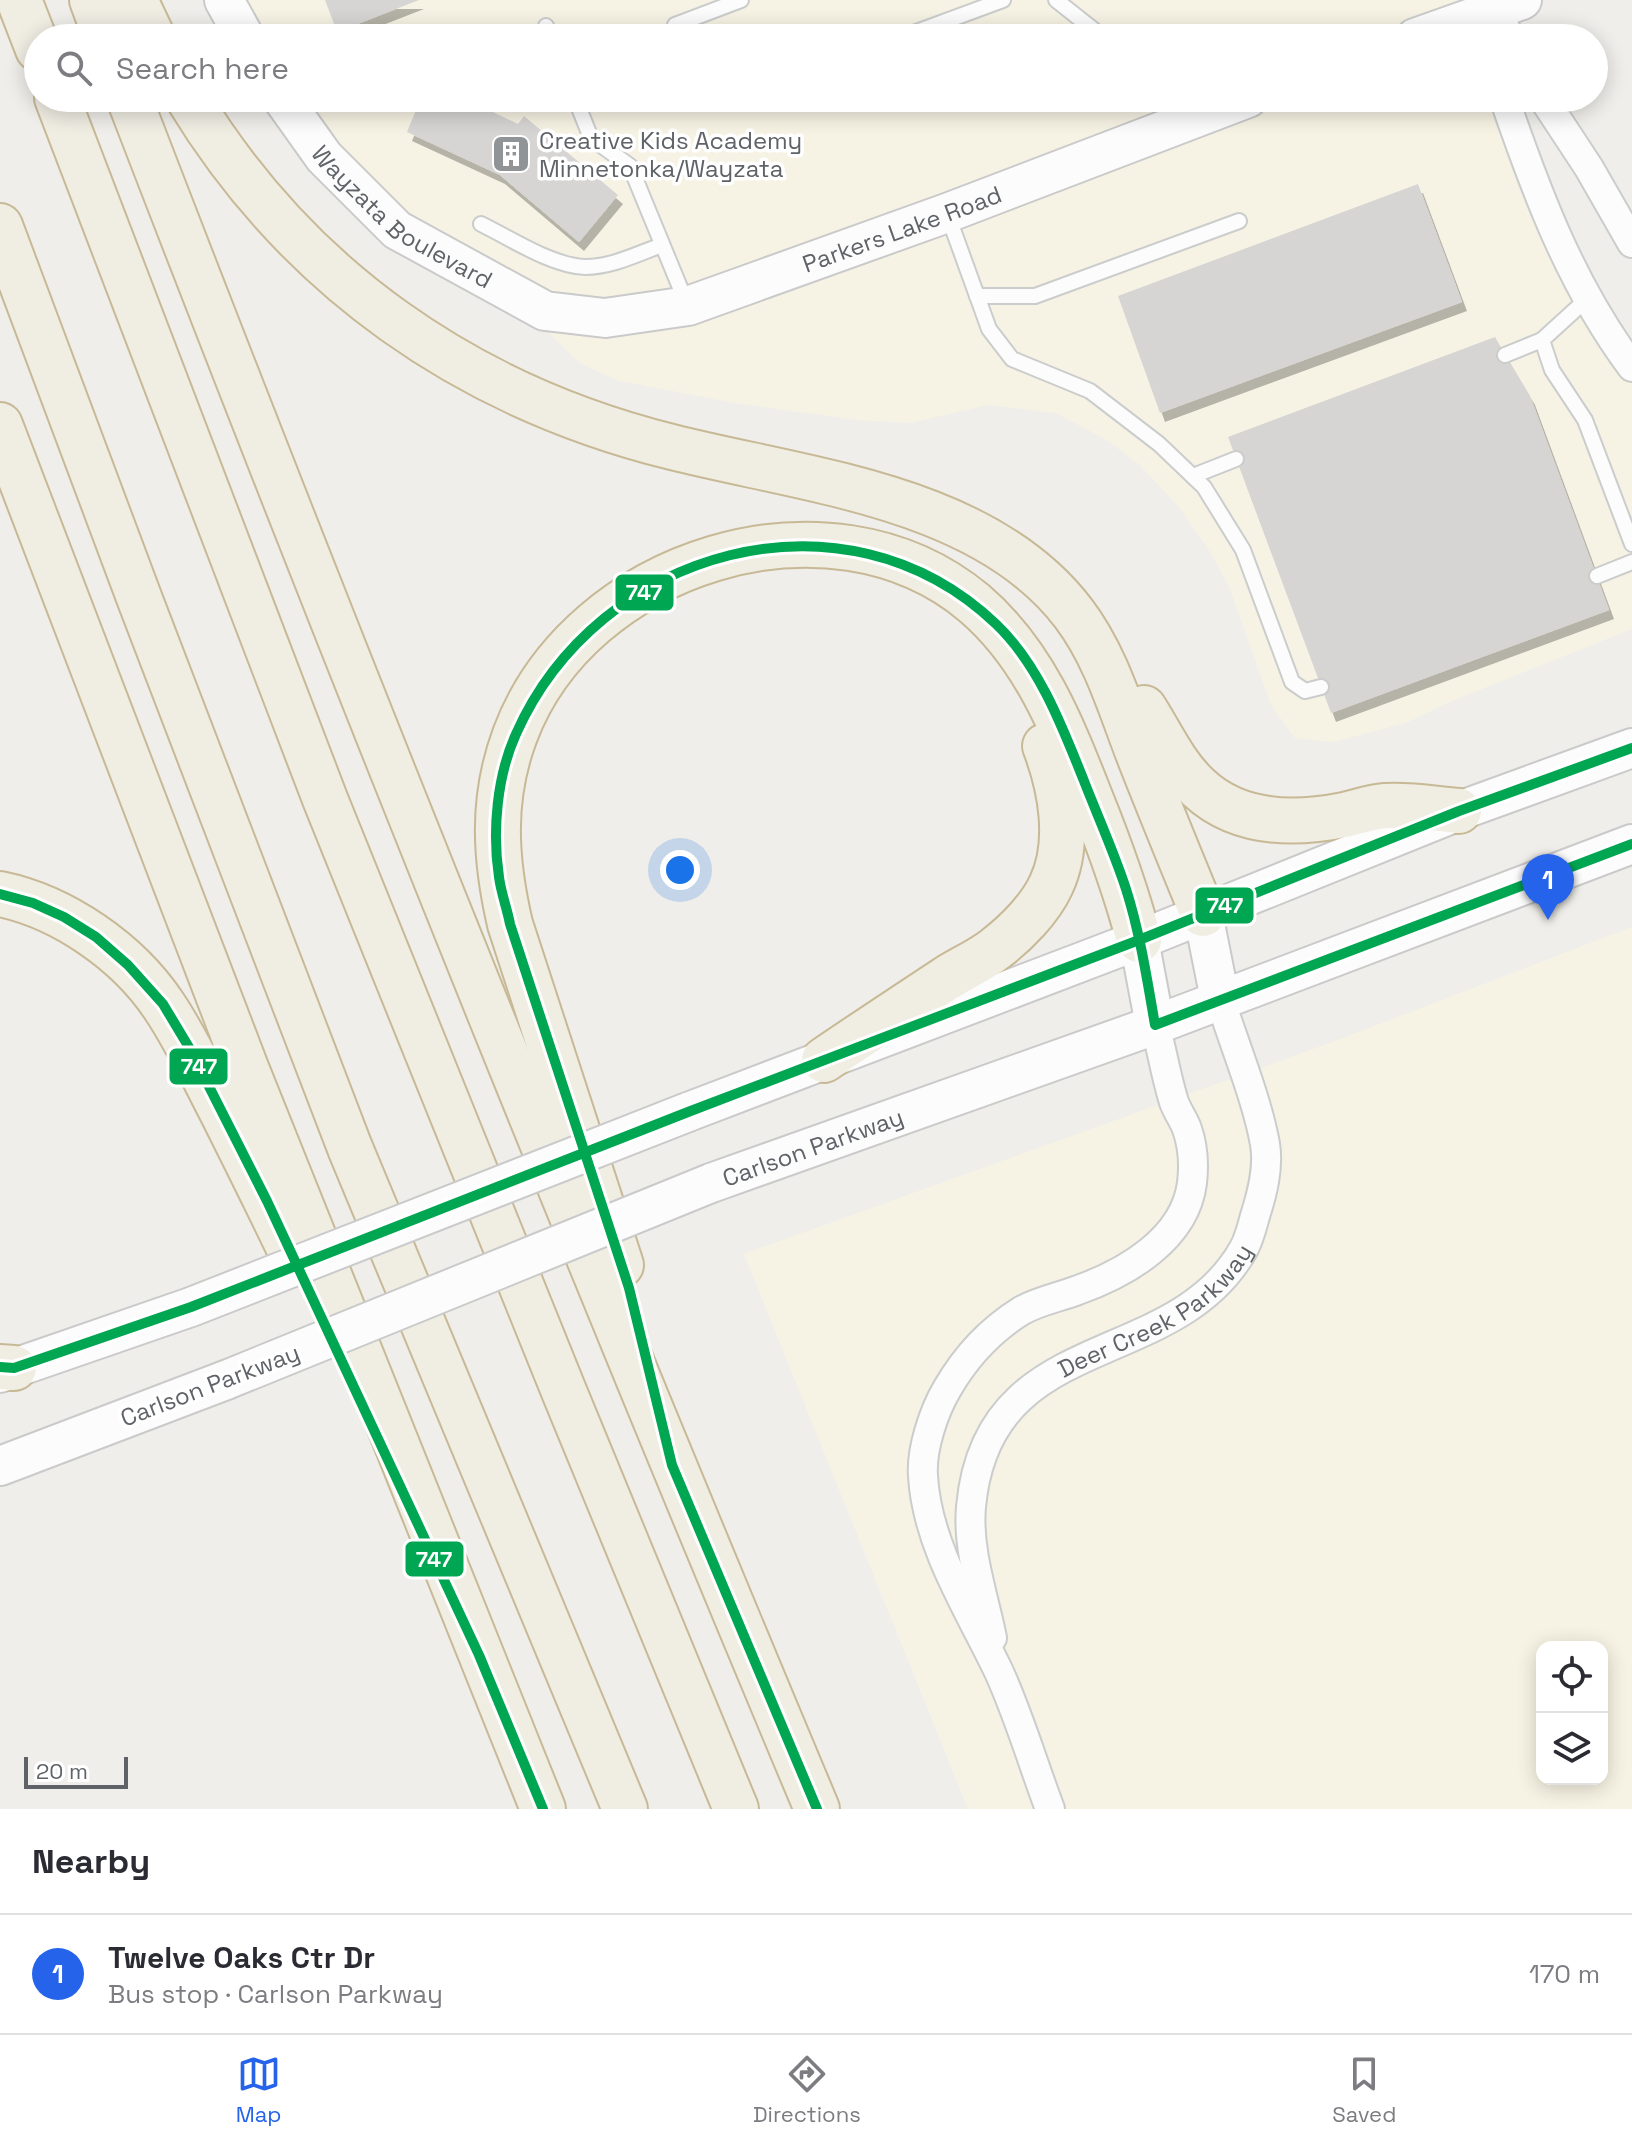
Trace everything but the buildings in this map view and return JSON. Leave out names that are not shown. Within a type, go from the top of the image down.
[{"type":"highway","points":[[19,0],[28,24]]},
{"type":"highway","points":[[92,0],[101,24]]},
{"type":"highway","points":[[135,0],[146,24]]},
{"type":"highway","points":[[62,112],[325,799],[736,1809]]},
{"type":"highway","points":[[134,112],[403,796],[672,1465],[817,1809]]},
{"type":"highway","points":[[196,112],[218,148],[285,228],[352,290],[451,358],[522,394],[594,424],[671,447],[737,460],[914,506],[976,532],[1019,559],[1074,614],[1112,682],[1203,914]]},
{"type":"highway","points":[[0,226],[350,1148],[625,1809]]},
{"type":"highway","points":[[0,425],[246,1068],[543,1809]]},
{"type":"highway","points":[[672,1465],[629,1288],[510,924],[499,876],[499,798],[516,733],[547,676],[569,650],[618,605],[651,585],[688,567],[767,546],[824,544],[893,558],[934,575],[972,602],[1011,642],[1041,684],[1060,721],[1126,889],[1139,940]]},
{"type":"highway","points":[[1086,634],[1146,711],[1170,755],[1200,789],[1222,804],[1272,822],[1342,816],[1386,805],[1459,811]]},
{"type":"highway","points":[[824,1060],[993,951],[1019,928],[1051,886],[1059,859],[1062,828],[1060,800],[1050,758],[1027,699],[1011,642]]},
{"type":"highway","points":[[0,894],[33,903],[64,917],[96,937],[128,965],[163,1004],[190,1049],[267,1201],[479,1655]]},
{"type":"main road","points":[[224,0],[237,24]]},
{"type":"main road","points":[[1473,24],[1502,17]]},
{"type":"main road","name":"Wayzata Boulevard","points":[[292,112],[324,157],[397,230],[545,311]]},
{"type":"main road","name":"Parkers Lake Road","points":[[545,311],[605,318],[688,306],[947,213],[1192,112]]},
{"type":"main road","points":[[5,1370],[191,1307],[688,1112],[1139,940],[1459,811],[1632,748]]},
{"type":"main road","name":"Carlson Parkway","points":[[0,1466],[226,1380],[711,1183],[1155,1025],[1632,844]]},
{"type":"main road","name":"Deer Creek Parkway","points":[[1203,914],[1220,999]]},
{"type":"main road","name":"Deer Creek Parkway","points":[[1139,940],[1155,1025]]},
{"type":"street","points":[[1509,112],[1550,225],[1587,299],[1632,367]]},
{"type":"street","points":[[1552,112],[1632,243]]},
{"type":"street","name":"Deer Creek Parkway","points":[[1000,1674],[972,1539],[970,1508],[985,1446],[1000,1418],[1023,1393],[1071,1362],[1163,1322],[1194,1304],[1224,1277],[1238,1258],[1255,1218],[1264,1188],[1266,1146],[1220,999]]},
{"type":"street","name":"Deer Creek Parkway","points":[[1050,1809],[1000,1674],[953,1582],[933,1528],[923,1474],[938,1405],[963,1361],[991,1331],[1024,1309],[1082,1289],[1135,1264],[1164,1239],[1182,1212],[1192,1186],[1193,1157],[1188,1131],[1174,1102],[1155,1025]]},
{"type":"lane","points":[[678,24],[741,0]]},
{"type":"lane","points":[[938,24],[1003,0]]},
{"type":"lane","points":[[1056,0],[1086,24]]},
{"type":"lane","points":[[581,112],[591,138],[630,166],[688,306]]},
{"type":"lane","points":[[947,213],[989,329],[1012,359],[1090,391],[1159,444],[1204,487],[1243,550],[1292,682],[1305,691],[1321,687]]},
{"type":"lane","points":[[977,296],[1035,296],[1239,221]]},
{"type":"lane","points":[[481,224],[557,261],[583,267],[613,263],[662,245]]},
{"type":"lane","points":[[1505,355],[1542,340],[1587,299]]},
{"type":"lane","points":[[1542,340],[1552,370],[1585,420],[1632,544]]},
{"type":"lane","points":[[1193,476],[1236,459]]},
{"type":"lane","points":[[1597,576],[1632,562]]},
{"type":"shaded area","points":[[224,0],[1502,0],[1499,24],[237,24]]},
{"type":"shaded area","points":[[294,112],[1510,112],[1632,367],[1632,629],[1454,700],[1408,722],[1333,742],[1295,738],[1271,705],[1229,586],[1209,550],[1179,507],[1140,465],[1107,440],[1056,413],[988,405],[910,423],[857,420],[729,402],[616,380],[580,363],[550,334],[544,311],[397,230]]},
{"type":"shaded area","points":[[1632,927],[1632,1809],[968,1809],[744,1254],[1330,1043]]},
{"type":"transit line","name":"747","points":[[817,1809],[672,1465],[629,1288],[501,889],[496,823],[504,768],[516,734],[554,670],[604,618],[664,580],[730,555],[799,546],[868,554],[935,580],[996,624],[1025,658],[1048,697],[1126,889],[1155,1025],[1632,844]]},
{"type":"transit line","name":"747","points":[[0,1367],[14,1368],[191,1307],[688,1112],[1139,940],[1459,811],[1632,748]]},
{"type":"transit line","name":"747","points":[[0,894],[33,903],[64,917],[96,937],[128,965],[163,1004],[190,1049],[267,1201],[479,1655],[543,1809]]},
{"type":"place","name":"Creative Kids Academy Minnetonka/Wayzata","points":[[511,154]]},
{"type":"place","name":"Twelve Oaks Ctr Dr","points":[[1548,920]]}]
